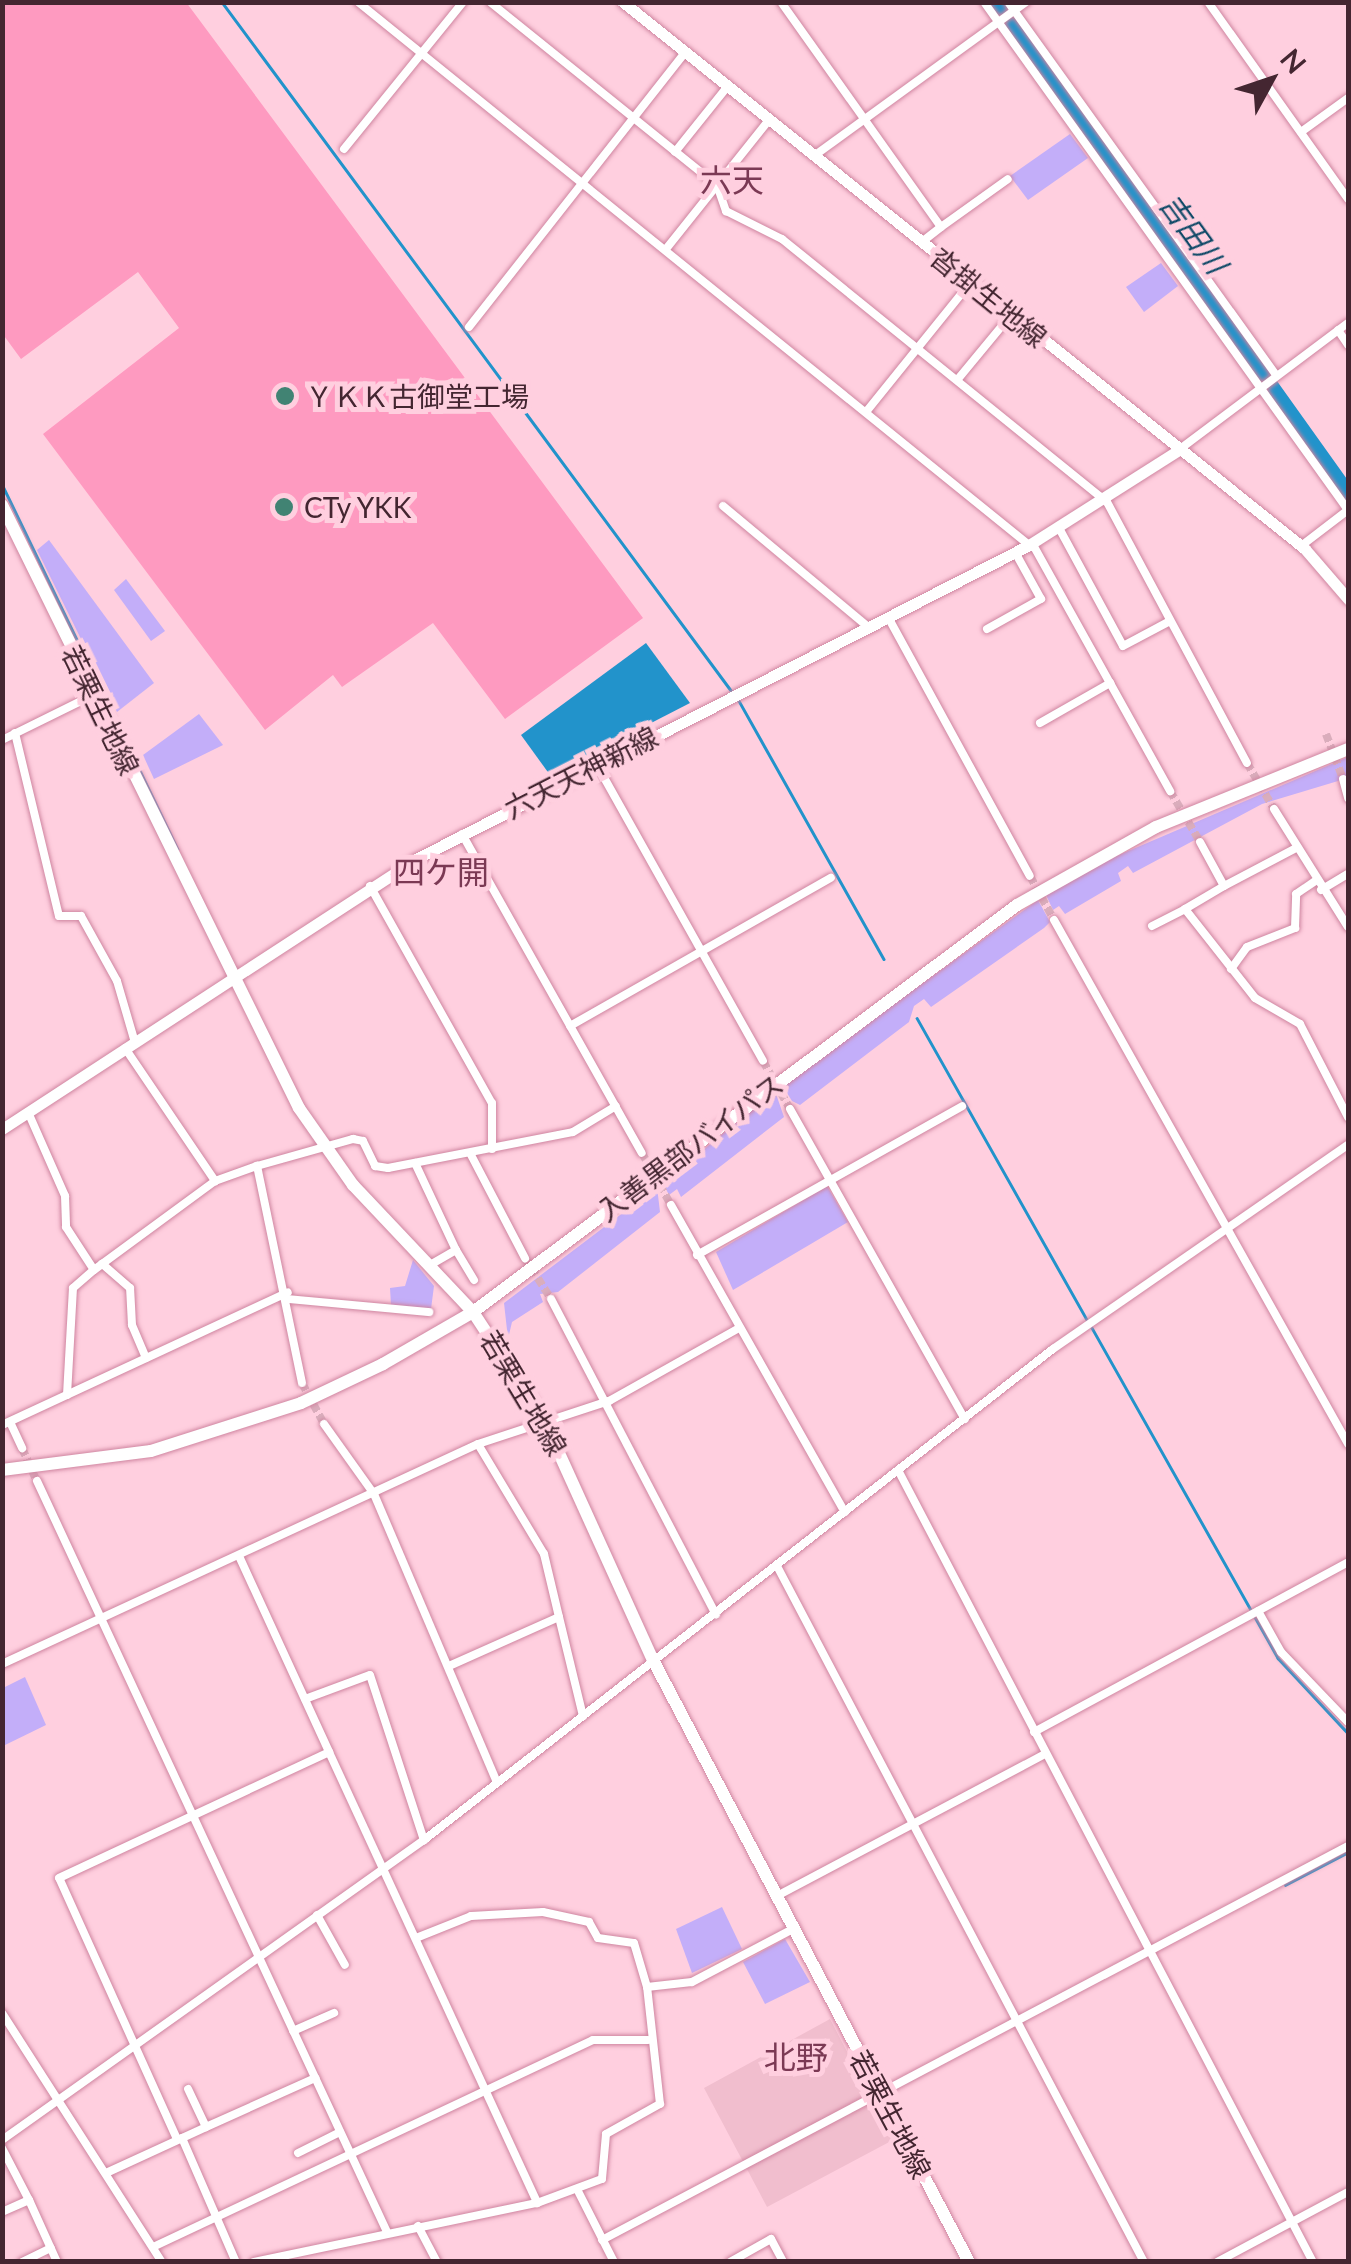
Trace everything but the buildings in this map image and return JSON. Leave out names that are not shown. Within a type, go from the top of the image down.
[{"type":"main road","name":"沓掛生地線","points":[[622,2],[1301,546],[1348,599]]},
{"type":"main road","name":"六天天神新線","points":[[2,1129],[229,975],[370,886],[462,834],[1030,544],[1107,502],[1180,448]]},
{"type":"main road","name":"若栗生地線","points":[[2,505],[229,975],[325,1146],[473,1312],[544,1420],[654,1662],[969,2262]]},
{"type":"main road","name":"入善黒部バイパス","points":[[2,1470],[151,1450],[228,1429],[301,1403],[473,1312],[1017,905],[1156,826],[1348,749]]},
{"type":"street","points":[[358,2],[1030,544],[1170,791]]},
{"type":"street","points":[[344,148],[463,2]]},
{"type":"street","points":[[490,2],[716,185],[726,211],[782,240],[1107,502],[1248,763]]},
{"type":"street","points":[[781,2],[941,227]]},
{"type":"street","points":[[984,2],[1348,510],[1301,546]]},
{"type":"street","points":[[814,156],[1000,24],[1012,8],[1026,2]]},
{"type":"street","points":[[1208,2],[1348,200]]},
{"type":"street","points":[[1012,8],[1276,375]]},
{"type":"street","points":[[469,327],[685,53]]},
{"type":"street","points":[[675,152],[727,87]]},
{"type":"street","points":[[1301,132],[1348,98]]},
{"type":"street","points":[[666,250],[768,120]]},
{"type":"street","points":[[922,242],[1008,179]]},
{"type":"street","points":[[866,412],[971,282]]},
{"type":"street","points":[[958,379],[1011,315]]},
{"type":"street","points":[[1180,448],[1348,323]]},
{"type":"street","points":[[1338,330],[1348,345]]},
{"type":"street","points":[[723,506],[866,625]]},
{"type":"street","points":[[1059,528],[1123,646],[1170,621]]},
{"type":"street","points":[[987,629],[1041,599],[1015,551]]},
{"type":"street","points":[[887,616],[1030,876]]},
{"type":"street","points":[[1040,723],[1110,683]]},
{"type":"street","points":[[2,740],[93,695]]},
{"type":"street","points":[[15,733],[58,916],[81,916],[117,981],[128,1042],[215,1181]]},
{"type":"street","points":[[598,764],[763,1061]]},
{"type":"street","points":[[1343,779],[1348,798]]},
{"type":"street","points":[[1274,809],[1318,885],[1348,927]]},
{"type":"street","points":[[462,834],[642,1153]]},
{"type":"street","points":[[1200,842],[1224,886]]},
{"type":"street","points":[[1152,926],[1296,848]]},
{"type":"street","points":[[1231,969],[1247,947],[1295,928],[1296,894],[1348,874]]},
{"type":"street","points":[[570,1026],[832,878]]},
{"type":"street","points":[[370,886],[492,1102],[492,1149]]},
{"type":"street","points":[[1186,909],[1254,998],[1300,1024],[1348,1118]]},
{"type":"street","points":[[1054,920],[1348,1444]]},
{"type":"street","points":[[67,1395],[73,1288],[215,1181],[325,1146],[364,1141],[376,1166],[492,1149],[574,1132],[616,1106]]},
{"type":"street","points":[[697,1254],[962,1106]]},
{"type":"street","points":[[790,1109],[964,1419]]},
{"type":"street","points":[[28,1112],[65,1196],[66,1227],[98,1267],[130,1288],[132,1325],[146,1358]]},
{"type":"street","points":[[2,2140],[424,1840],[964,1419],[1348,1145]]},
{"type":"street","points":[[470,1153],[525,1258]]},
{"type":"street","points":[[415,1163],[474,1280]]},
{"type":"street","points":[[257,1166],[288,1295],[302,1383]]},
{"type":"street","points":[[670,1205],[845,1512]]},
{"type":"street","points":[[430,1265],[456,1250]]},
{"type":"street","points":[[22,1448],[6,1424],[288,1295],[429,1312]]},
{"type":"street","points":[[551,1299],[608,1401],[716,1614]]},
{"type":"street","points":[[2,1664],[478,1444],[608,1401],[739,1328]]},
{"type":"street","points":[[324,1424],[374,1494],[498,1782]]},
{"type":"street","points":[[478,1444],[544,1554],[584,1716]]},
{"type":"street","points":[[898,1470],[1313,2262]]},
{"type":"street","points":[[38,1481],[387,2232]]},
{"type":"street","points":[[239,1556],[536,2203]]},
{"type":"street","points":[[1034,1732],[1348,1562]]},
{"type":"street","points":[[777,1566],[1144,2262]]},
{"type":"street","points":[[1258,1611],[1281,1652],[1348,1722]]},
{"type":"street","points":[[449,1666],[559,1617]]},
{"type":"street","points":[[305,1699],[370,1675],[424,1840]]},
{"type":"street","points":[[236,2262],[58,1878],[329,1752]]},
{"type":"street","points":[[776,1896],[1045,1754]]},
{"type":"street","points":[[602,2240],[1348,1846]]},
{"type":"street","points":[[254,2262],[580,2193],[602,2179],[606,2134],[660,2104],[648,2040],[647,1987],[634,1943],[598,1938],[589,1922],[543,1912],[471,1916],[416,1938]]},
{"type":"street","points":[[317,1915],[346,1965]]},
{"type":"street","points":[[647,1987],[692,1982],[793,1929]]},
{"type":"street","points":[[2,2013],[162,2262]]},
{"type":"street","points":[[293,2031],[334,2013]]},
{"type":"street","points":[[153,2247],[593,2040],[648,2040]]},
{"type":"street","points":[[106,2173],[315,2078]]},
{"type":"street","points":[[188,2089],[206,2127]]},
{"type":"street","points":[[298,2152],[340,2132]]},
{"type":"street","points":[[2,2148],[57,2262]]},
{"type":"street","points":[[1218,2262],[1348,2192]]},
{"type":"street","points":[[580,2193],[614,2262]]},
{"type":"street","points":[[2,2212],[29,2200]]},
{"type":"street","points":[[418,2226],[437,2262]]},
{"type":"street","points":[[730,2262],[772,2239],[783,2262]]},
{"type":"street","points":[[22,2262],[50,2248]]},
{"type":"shaded area","points":[[1070,134],[1088,158],[1028,200],[1010,176]]},
{"type":"shaded area","points":[[1161,263],[1178,286],[1144,312],[1126,287]]},
{"type":"shaded area","points":[[49,540],[154,683],[117,712],[37,550]]},
{"type":"shaded area","points":[[126,579],[165,631],[151,641],[114,590]]},
{"type":"shaded area","points":[[199,714],[223,745],[154,779],[143,755]]},
{"type":"shaded area","points":[[1348,757],[1348,778],[1262,804],[1133,873],[1128,866],[1118,873],[1121,881],[1065,914],[1059,906],[1053,910],[1046,895],[1105,861]]},
{"type":"shaded area","points":[[1038,900],[1050,922],[1044,928],[931,1007],[924,999],[914,1006],[909,1022],[800,1105],[792,1101],[782,1085]]},
{"type":"shaded area","points":[[775,1091],[784,1117],[681,1197],[677,1189],[669,1195],[663,1183]]},
{"type":"shaded area","points":[[827,1186],[848,1222],[733,1290],[716,1252]]},
{"type":"shaded area","points":[[657,1187],[660,1212],[558,1292],[540,1294],[543,1302],[512,1322],[508,1339],[504,1303]]},
{"type":"shaded area","points":[[413,1260],[434,1286],[431,1309],[391,1305],[390,1288],[405,1286]]},
{"type":"shaded area","points":[[25,1677],[46,1725],[3,1746],[3,1688]]},
{"type":"shaded area","points":[[722,1907],[742,1949],[692,1973],[676,1929]]},
{"type":"shaded area","points":[[785,1939],[810,1982],[765,2004],[743,1962]]},
{"type":"shaded area","points":[[830,2019],[893,2140],[767,2207],[704,2088]]},
{"type":"water","points":[[646,643],[690,703],[550,775],[521,735]]},
{"type":"waterway","points":[[222,2],[733,693]]},
{"type":"waterway","name":"吉田川","points":[[995,2],[1348,496]]},
{"type":"waterway","points":[[2,484],[178,849]]},
{"type":"waterway","points":[[738,699],[884,959]]},
{"type":"waterway","points":[[917,1018],[1087,1320]]},
{"type":"waterway","points":[[1091,1326],[1278,1658],[1348,1733]]},
{"type":"waterway","points":[[1285,1885],[1348,1852]]},
{"type":"tunnel","points":[[1326,734],[1343,779]]},
{"type":"tunnel","points":[[1247,763],[1274,809]]},
{"type":"tunnel","points":[[1170,791],[1200,842]]},
{"type":"tunnel","points":[[1030,876],[1054,920]]},
{"type":"tunnel","points":[[763,1061],[790,1109]]},
{"type":"tunnel","points":[[642,1153],[671,1205]]},
{"type":"tunnel","points":[[525,1258],[551,1299]]},
{"type":"tunnel","points":[[302,1383],[324,1424]]},
{"type":"tunnel","points":[[22,1448],[37,1481]]},
{"type":"place","name":"ＹＫＫ古御堂工場","points":[[285,396]]},
{"type":"place","name":"CTy YKK","points":[[284,507]]},
{"type":"district","name":"六天","points":[[732,180]]},
{"type":"district","name":"四ケ開","points":[[441,872]]},
{"type":"district","name":"北野","points":[[796,2057]]}]
